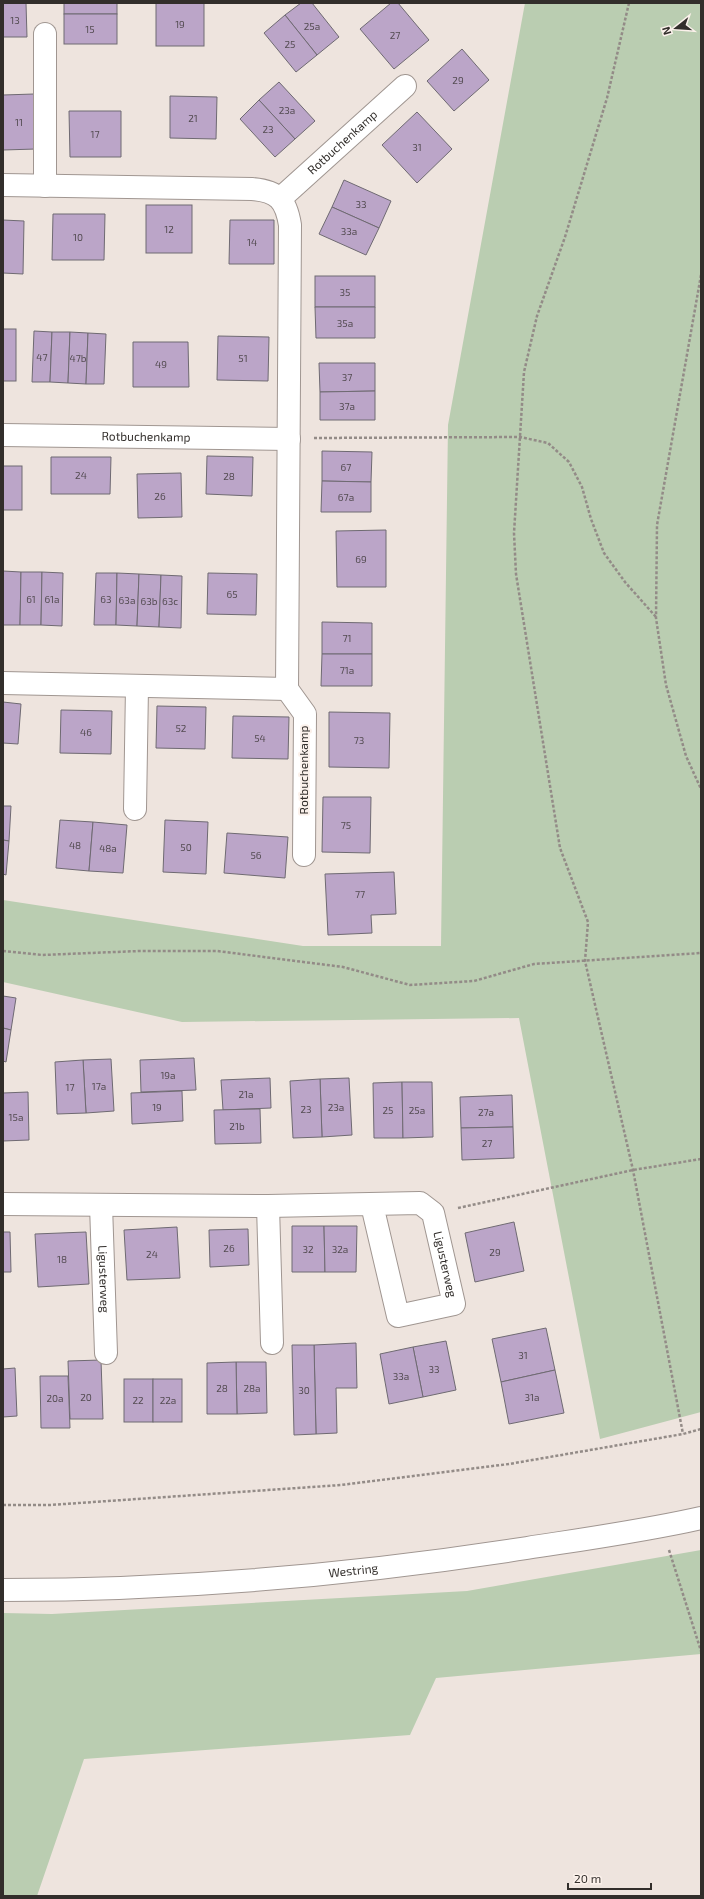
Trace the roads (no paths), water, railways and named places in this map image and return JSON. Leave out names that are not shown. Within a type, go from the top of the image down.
[{"type":"street","points":[[45,34],[45,186]]},
{"type":"street","name":"Rotbuchenkamp","points":[[281,198],[404,86]]},
{"type":"street","points":[[3,185],[267,190],[281,198],[288,210],[290,225],[287,689],[3,683]]},
{"type":"street","name":"Rotbuchenkamp","points":[[3,435],[289,439]]},
{"type":"street","points":[[135,809],[138,687]]},
{"type":"street","name":"Rotbuchenkamp","points":[[287,689],[305,714],[304,856]]},
{"type":"street","name":"Ligusterweg","points":[[420,1203],[433,1213],[454,1304],[398,1316],[372,1205],[420,1203]]},
{"type":"street","points":[[3,1204],[268,1206],[372,1205]]},
{"type":"street","name":"Ligusterweg","points":[[101,1205],[106,1353]]},
{"type":"street","points":[[268,1206],[272,1343]]},
{"type":"street","name":"Westring","points":[[3,1590],[79,1590],[309,1576],[476,1556],[661,1527],[701,1518]]}]
